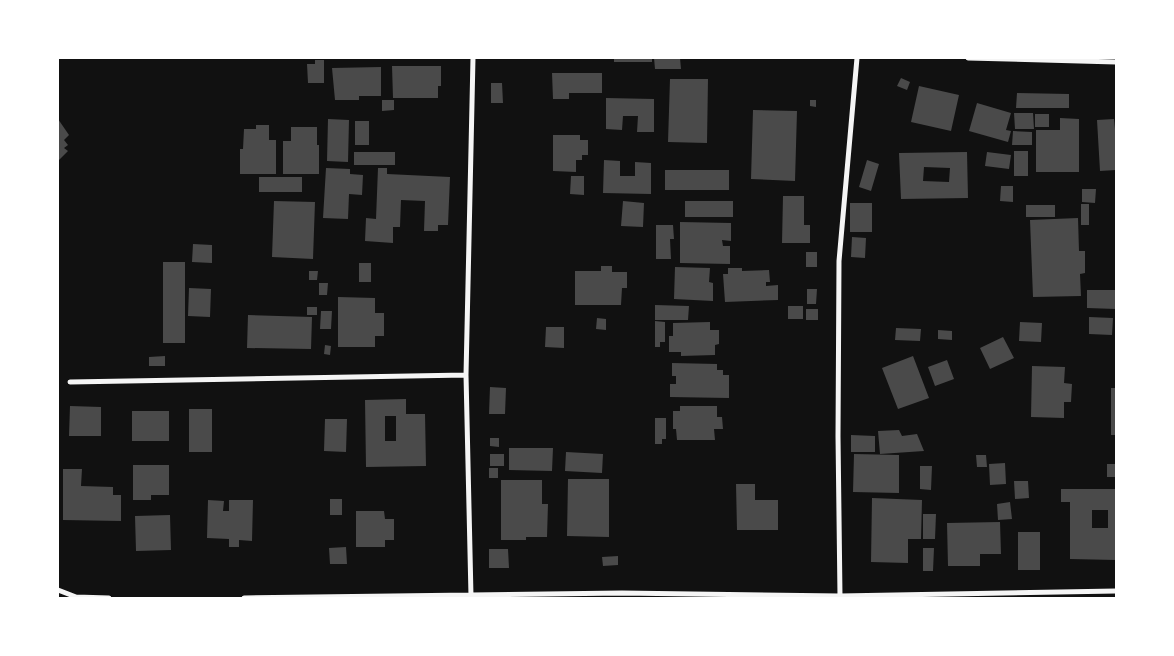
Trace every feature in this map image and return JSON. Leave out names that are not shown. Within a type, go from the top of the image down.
[{"type":"street","points":[[471,596],[466,375],[473,58]]},
{"type":"street","points":[[840,596],[838,436],[839,261],[857,58]]},
{"type":"street","points":[[968,58],[1116,62]]},
{"type":"street","points":[[70,382],[466,375]]},
{"type":"street","points":[[58,590],[76,597],[109,598]]},
{"type":"street","points":[[244,598],[840,596],[1116,590]]},
{"type":"building","points":[[614,58],[652,58],[652,62],[614,62]]},
{"type":"building","points":[[654,58],[680,58],[681,69],[655,69]]},
{"type":"building","points":[[315,60],[324,60],[324,83],[308,83],[307,64],[315,64]]},
{"type":"building","points":[[392,66],[441,66],[441,86],[438,86],[438,98],[393,98]]},
{"type":"building","points":[[381,67],[381,96],[359,96],[359,100],[335,100],[332,68]]},
{"type":"building","points":[[552,73],[602,73],[602,93],[569,93],[569,99],[553,99]]},
{"type":"building","points":[[901,78],[910,82],[907,90],[897,86]]},
{"type":"building","points":[[670,79],[708,79],[707,143],[668,142]]},
{"type":"building","points":[[491,83],[502,83],[503,103],[491,103]]},
{"type":"building","points":[[919,86],[959,95],[951,131],[911,122]]},
{"type":"building","points":[[1017,93],[1069,94],[1069,108],[1016,108]]},
{"type":"building","points":[[606,98],[654,99],[654,132],[637,132],[638,116],[623,116],[622,130],[606,129]]},
{"type":"building","points":[[382,100],[394,100],[394,110],[382,111]]},
{"type":"building","points":[[810,100],[816,100],[816,107],[810,106]]},
{"type":"building","points":[[977,103],[1011,113],[1006,130],[1011,131],[1008,142],[969,131]]},
{"type":"building","points":[[753,110],[797,111],[795,181],[751,179]]},
{"type":"building","points":[[1014,113],[1033,113],[1034,129],[1015,129]]},
{"type":"building","points":[[1035,114],[1049,114],[1049,127],[1035,127]]},
{"type":"building","points":[[1060,118],[1079,119],[1079,172],[1036,172],[1036,130],[1060,130]]},
{"type":"building","points":[[58,119],[69,135],[64,140],[68,145],[64,148],[68,151],[58,161]]},
{"type":"building","points":[[328,119],[349,120],[348,162],[327,161]]},
{"type":"building","points":[[1114,119],[1116,129],[1116,170],[1100,171],[1097,120]]},
{"type":"building","points":[[355,121],[369,121],[369,145],[355,145]]},
{"type":"building","points":[[256,125],[269,125],[269,140],[276,140],[276,174],[240,174],[240,149],[243,149],[244,129],[256,129]]},
{"type":"building","points":[[291,127],[317,127],[319,174],[283,174],[283,141],[291,141]]},
{"type":"building","points":[[1013,131],[1032,132],[1032,145],[1012,145]]},
{"type":"building","points":[[553,135],[580,135],[580,140],[588,140],[588,155],[582,155],[582,160],[576,160],[576,172],[553,171]]},
{"type":"building","points":[[1014,151],[1028,151],[1028,176],[1014,176]]},
{"type":"building","points":[[354,152],[395,152],[395,165],[354,165]]},
{"type":"building","points":[[967,152],[968,198],[901,199],[899,153]],"holes":[[[924,167],[950,168],[949,182],[923,181]]]},
{"type":"building","points":[[987,152],[1011,155],[1009,169],[985,166]]},
{"type":"building","points":[[604,160],[620,161],[620,176],[635,176],[635,162],[651,163],[651,194],[603,193]]},
{"type":"building","points":[[867,160],[879,164],[871,191],[859,187]]},
{"type":"building","points":[[326,168],[350,169],[350,174],[363,175],[362,195],[349,194],[348,219],[323,218]]},
{"type":"building","points":[[378,168],[387,168],[387,174],[450,177],[448,225],[438,225],[438,231],[424,231],[425,201],[401,200],[400,227],[393,227],[393,243],[365,241],[366,218],[376,219]]},
{"type":"building","points":[[665,170],[729,170],[729,190],[665,190]]},
{"type":"building","points":[[571,176],[584,176],[584,195],[570,194]]},
{"type":"building","points":[[259,177],[302,177],[302,192],[259,192]]},
{"type":"building","points":[[1001,186],[1013,186],[1013,202],[1000,201]]},
{"type":"building","points":[[1082,189],[1096,189],[1095,203],[1082,202]]},
{"type":"building","points":[[783,196],[804,196],[804,225],[810,225],[810,243],[782,243]]},
{"type":"building","points":[[274,201],[315,202],[313,259],[272,257]]},
{"type":"building","points":[[623,201],[644,203],[643,227],[621,226]]},
{"type":"building","points":[[685,201],[733,201],[733,217],[685,217]]},
{"type":"building","points":[[850,203],[872,203],[872,232],[850,232]]},
{"type":"building","points":[[1081,204],[1089,204],[1089,225],[1081,225]]},
{"type":"building","points":[[1026,205],[1055,205],[1055,217],[1026,217]]},
{"type":"building","points":[[1078,218],[1079,251],[1085,251],[1085,273],[1080,274],[1081,296],[1033,297],[1030,220]]},
{"type":"building","points":[[680,222],[731,223],[731,241],[722,240],[723,246],[730,246],[730,264],[680,263]]},
{"type":"building","points":[[656,225],[673,225],[674,239],[670,239],[671,259],[656,259]]},
{"type":"building","points":[[852,237],[866,238],[865,258],[851,257]]},
{"type":"building","points":[[193,244],[212,245],[212,263],[192,262]]},
{"type":"building","points":[[806,252],[817,252],[817,267],[806,267]]},
{"type":"building","points":[[163,262],[185,262],[185,343],[163,343]]},
{"type":"building","points":[[359,263],[371,263],[371,282],[359,282]]},
{"type":"building","points":[[601,266],[612,266],[612,272],[627,272],[627,288],[622,288],[621,305],[575,305],[575,271],[601,271]]},
{"type":"building","points":[[675,267],[710,268],[709,282],[713,283],[713,301],[674,299]]},
{"type":"building","points":[[728,268],[742,268],[742,271],[769,270],[770,282],[766,282],[766,286],[778,285],[778,300],[725,302],[723,274],[728,274]]},
{"type":"building","points":[[309,271],[318,271],[317,280],[309,280]]},
{"type":"building","points":[[319,283],[328,283],[327,295],[319,295]]},
{"type":"building","points":[[189,288],[211,289],[210,317],[188,316]]},
{"type":"building","points":[[807,289],[817,289],[816,304],[807,304]]},
{"type":"building","points":[[1087,290],[1116,290],[1116,309],[1087,308]]},
{"type":"building","points":[[338,297],[375,298],[375,313],[384,313],[384,336],[375,336],[375,347],[338,347]]},
{"type":"building","points":[[655,305],[689,306],[688,320],[655,320]]},
{"type":"building","points":[[788,306],[803,306],[803,319],[788,319]]},
{"type":"building","points":[[307,307],[317,307],[317,315],[307,315]]},
{"type":"building","points":[[806,309],[818,309],[818,320],[806,320]]},
{"type":"building","points":[[321,311],[332,311],[331,329],[320,329]]},
{"type":"building","points":[[248,315],[312,317],[311,349],[247,348]]},
{"type":"building","points":[[1089,317],[1113,318],[1112,335],[1089,334]]},
{"type":"building","points":[[597,318],[606,319],[606,330],[596,329]]},
{"type":"building","points":[[655,321],[665,322],[665,342],[660,342],[660,347],[655,347]]},
{"type":"building","points":[[710,322],[710,330],[719,330],[719,344],[715,345],[715,355],[681,356],[681,352],[669,352],[669,336],[673,336],[673,323]]},
{"type":"building","points":[[1020,322],[1042,323],[1041,342],[1019,341]]},
{"type":"building","points":[[546,327],[564,327],[564,348],[545,347]]},
{"type":"building","points":[[896,328],[921,329],[920,341],[895,340]]},
{"type":"building","points":[[938,330],[952,331],[952,340],[938,339]]},
{"type":"building","points":[[1003,337],[1014,358],[990,369],[980,348]]},
{"type":"building","points":[[325,345],[331,346],[330,355],[324,354]]},
{"type":"building","points":[[165,356],[165,366],[149,366],[149,357]]},
{"type":"building","points":[[913,356],[929,398],[898,409],[882,368]]},
{"type":"building","points":[[947,360],[954,379],[935,386],[928,367]]},
{"type":"building","points":[[672,363],[717,364],[717,370],[723,370],[723,375],[729,375],[729,398],[670,397],[670,384],[676,384],[676,376],[672,376]]},
{"type":"building","points":[[1032,366],[1065,367],[1064,383],[1072,384],[1071,402],[1064,402],[1064,418],[1031,417]]},
{"type":"building","points":[[490,387],[506,388],[505,414],[489,414]]},
{"type":"building","points":[[1111,388],[1116,388],[1116,435],[1111,435]]},
{"type":"building","points":[[406,399],[406,414],[425,414],[426,466],[366,467],[365,400]],"holes":[[[385,416],[396,416],[396,441],[385,441]]]},
{"type":"building","points":[[70,406],[101,407],[101,436],[69,436]]},
{"type":"building","points":[[680,406],[717,406],[717,417],[722,417],[723,429],[714,429],[715,440],[677,440],[676,429],[673,429],[673,411],[680,411]]},
{"type":"building","points":[[189,409],[212,409],[212,452],[189,452]]},
{"type":"building","points":[[132,411],[169,411],[169,441],[132,441]]},
{"type":"building","points":[[655,418],[666,418],[666,439],[662,439],[662,444],[655,444]]},
{"type":"building","points":[[325,419],[347,419],[346,452],[324,451]]},
{"type":"building","points":[[899,430],[902,436],[917,434],[924,451],[880,454],[878,431]]},
{"type":"building","points":[[851,435],[875,436],[875,452],[851,452]]},
{"type":"building","points":[[490,438],[499,438],[499,447],[490,446]]},
{"type":"building","points":[[509,448],[553,448],[552,471],[509,470]]},
{"type":"building","points":[[566,452],[603,454],[602,473],[565,471]]},
{"type":"building","points":[[490,454],[504,454],[504,466],[490,466]]},
{"type":"building","points":[[854,454],[899,455],[899,493],[853,492]]},
{"type":"building","points":[[976,455],[986,455],[987,467],[977,467]]},
{"type":"building","points":[[1005,463],[1006,484],[990,485],[989,464]]},
{"type":"building","points":[[1107,464],[1116,464],[1116,477],[1107,477]]},
{"type":"building","points":[[133,465],[169,465],[169,495],[151,495],[151,500],[133,500]]},
{"type":"building","points":[[920,466],[932,466],[931,490],[920,489]]},
{"type":"building","points":[[489,468],[498,468],[498,478],[489,478]]},
{"type":"building","points":[[63,469],[82,469],[81,486],[113,487],[113,495],[121,495],[121,521],[63,520]]},
{"type":"building","points":[[568,479],[609,479],[609,537],[567,536]]},
{"type":"building","points":[[501,480],[542,480],[542,504],[548,504],[547,537],[526,537],[526,540],[501,540]]},
{"type":"building","points":[[1014,481],[1028,481],[1029,498],[1015,499]]},
{"type":"building","points":[[736,484],[755,484],[755,500],[778,500],[778,530],[737,530]]},
{"type":"building","points":[[1061,489],[1116,489],[1116,560],[1070,559],[1070,502],[1061,502]],"holes":[[[1092,510],[1108,510],[1108,528],[1092,528]]]},
{"type":"building","points":[[872,498],[922,500],[921,539],[908,539],[908,563],[871,562]]},
{"type":"building","points":[[330,499],[342,499],[342,515],[330,515]]},
{"type":"building","points":[[208,500],[224,501],[223,511],[229,511],[229,500],[253,500],[252,541],[239,540],[239,547],[229,547],[229,539],[207,538]]},
{"type":"building","points":[[1010,502],[1012,519],[998,520],[997,504]]},
{"type":"building","points":[[356,511],[384,511],[385,519],[394,519],[394,540],[385,540],[385,547],[356,547]]},
{"type":"building","points":[[923,514],[936,514],[935,539],[923,539]]},
{"type":"building","points":[[170,515],[171,550],[136,551],[135,516]]},
{"type":"building","points":[[1000,522],[1001,554],[980,554],[980,566],[948,566],[947,523]]},
{"type":"building","points":[[1018,532],[1040,532],[1040,570],[1018,570]]},
{"type":"building","points":[[346,547],[347,564],[330,564],[329,548]]},
{"type":"building","points":[[923,548],[934,548],[933,571],[923,571]]},
{"type":"building","points":[[489,549],[508,549],[509,568],[489,568]]},
{"type":"building","points":[[618,556],[618,565],[603,566],[602,557]]}]
